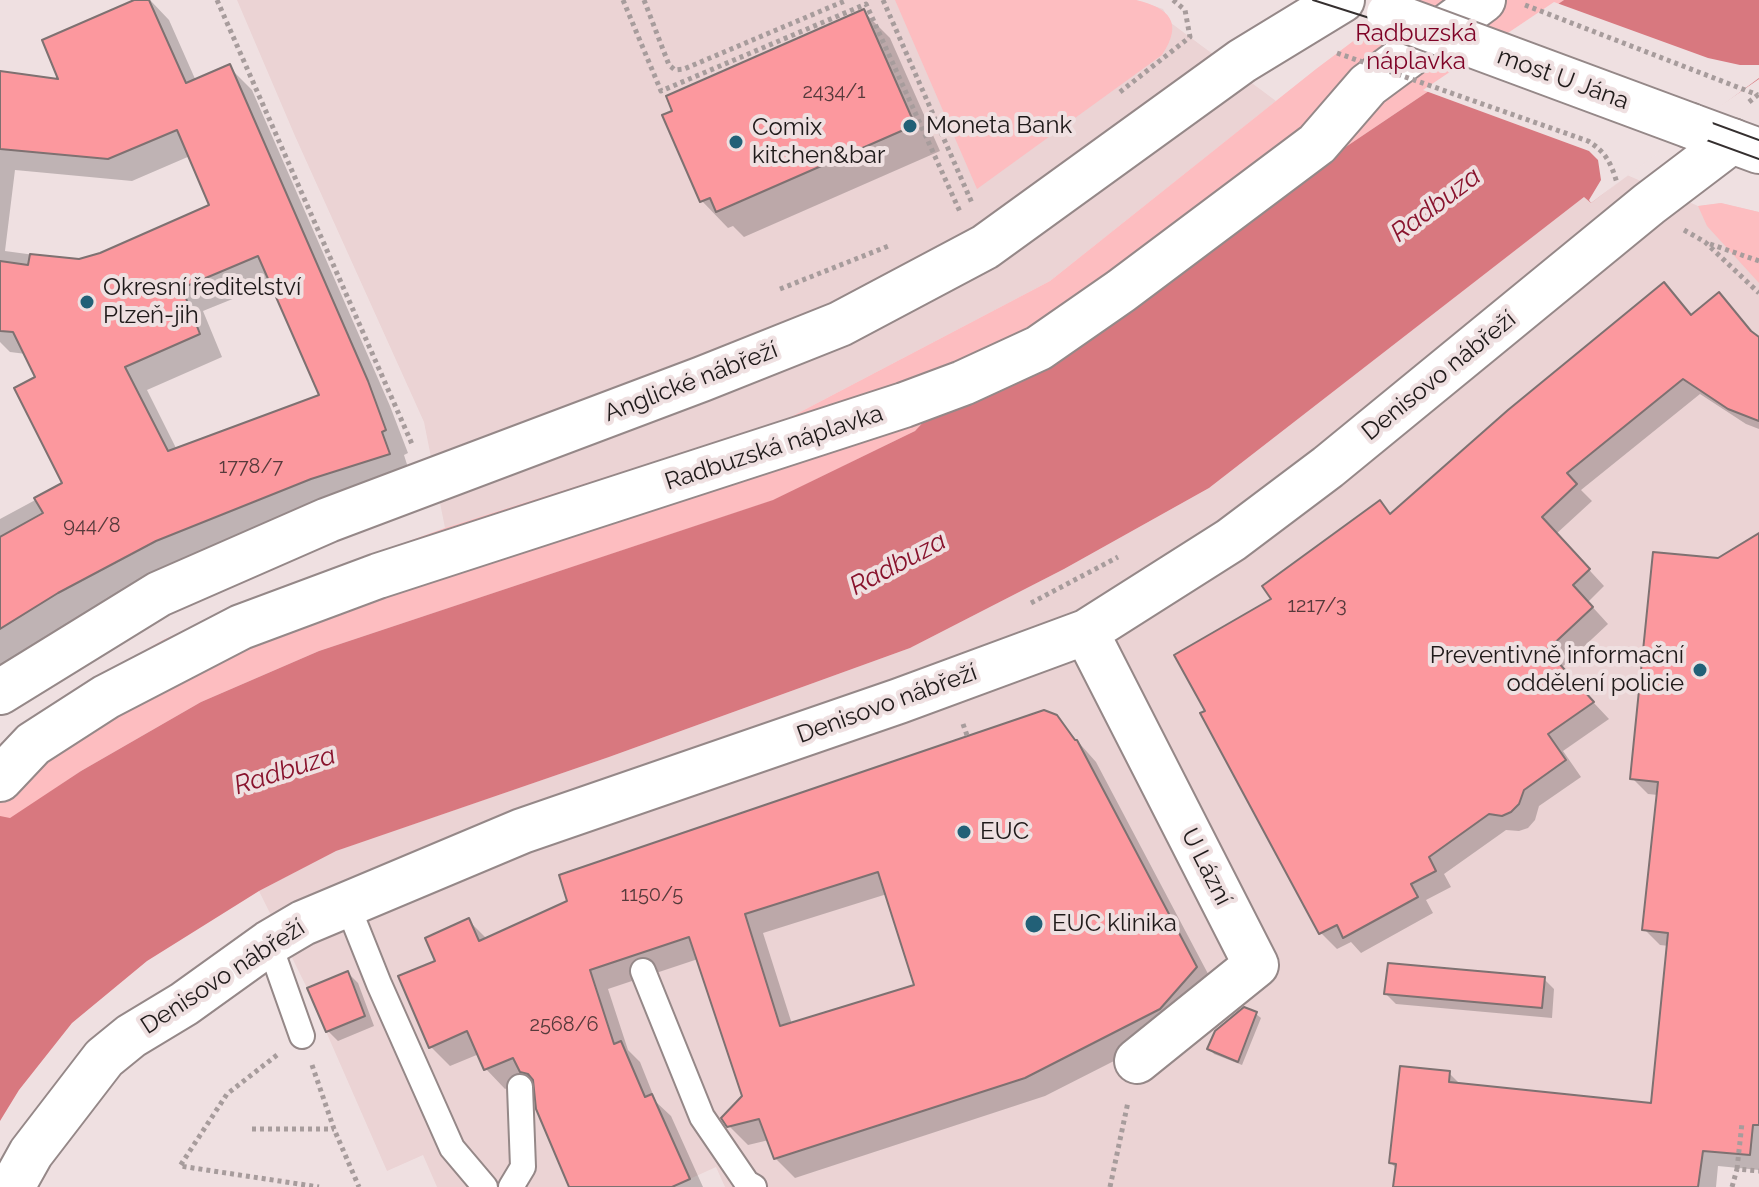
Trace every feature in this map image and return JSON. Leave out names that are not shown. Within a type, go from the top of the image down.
[{"type":"street","name":"most U Jána","points":[[1344,0],[1745,146]]},
{"type":"street","name":"Anglické nábřeží","points":[[0,692],[159,594],[328,520],[840,324],[985,247],[1242,61],[1344,0]]},
{"type":"street","name":"Radbuzská náplavka","points":[[0,779],[33,744],[106,697],[241,627],[378,576],[904,405],[963,383],[1039,348],[1121,291],[1317,144],[1368,85],[1483,0]]},
{"type":"street","name":"Denisovo nábřeží","points":[[12,1187],[31,1153],[104,1058],[131,1036],[303,923],[522,831],[899,701],[1086,632],[1231,540],[1328,467],[1649,204],[1745,146]]},
{"type":"street","name":"U Lázní","points":[[1086,632],[1256,965],[1137,1061]]},
{"type":"lane","points":[[347,904],[452,1148],[485,1187]]},
{"type":"lane","points":[[269,943],[302,1036]]},
{"type":"lane","points":[[643,971],[702,1117],[747,1183],[754,1187]]},
{"type":"lane","points":[[511,1187],[523,1167],[520,1087]]},
{"type":"path","points":[[217,0],[415,452]]},
{"type":"path","points":[[623,0],[661,91],[866,4],[962,215]]},
{"type":"path","points":[[644,0],[669,65],[675,70],[684,69],[847,0]]},
{"type":"path","points":[[883,0],[974,208]]},
{"type":"path","points":[[1115,96],[1190,37],[1185,10],[1173,0]]},
{"type":"path","points":[[1513,0],[1759,95]]},
{"type":"path","points":[[1337,53],[1588,141],[1601,149],[1610,161],[1617,183],[1607,195]]},
{"type":"path","points":[[948,221],[985,199]]},
{"type":"path","points":[[1705,242],[1759,261]]},
{"type":"path","points":[[780,289],[893,244]]},
{"type":"path","points":[[1742,276],[1759,293]]},
{"type":"path","points":[[1028,605],[1126,553]]},
{"type":"path","points":[[319,1187],[180,1166],[227,1094],[302,1036],[334,1129],[359,1187]]},
{"type":"path","points":[[1110,1187],[1137,1061]]},
{"type":"path","points":[[1732,1187],[1742,1123]]},
{"type":"path","points":[[252,1129],[334,1129]]},
{"type":"path","points":[[1737,1169],[1759,1171]]},
{"type":"shaded area","points":[[237,0],[1136,0],[1163,9],[1171,23],[1276,101],[1050,281],[785,420],[445,528],[424,422]]},
{"type":"shaded area","points":[[1627,175],[1698,206],[1721,203],[1759,212],[1759,1125],[1753,1125],[1750,1155],[1703,1151],[1698,1187],[725,1187],[716,1167],[672,1187],[437,1187],[423,1155],[387,1171],[307,988],[259,891],[335,851],[609,757],[910,648],[1064,569],[1209,488],[1585,196],[1591,203]]},
{"type":"green space","points":[[895,0],[1136,0],[1165,12],[1170,18],[1172,34],[1162,55],[977,189]]},
{"type":"green space","name":"Radbuzská náplavka","points":[[1408,0],[1564,0],[1307,173],[940,404],[915,431],[774,500],[319,651],[201,702],[81,771],[0,826],[0,744],[66,696],[163,640],[274,590],[445,528],[785,420],[1050,281],[1316,69]]},
{"type":"green space","points":[[1721,203],[1759,212],[1759,283],[1707,226],[1698,206]]},
{"type":"water","name":"Radbuza","points":[[1564,0],[1759,0],[1759,79],[1691,126],[1591,203],[1584,197],[1209,488],[1064,569],[910,648],[609,757],[336,851],[259,891],[147,961],[72,1023],[19,1090],[0,1121],[0,816],[10,818],[81,771],[201,702],[319,651],[773,500],[915,431],[940,404],[1307,173]]},
{"type":"pier","points":[[1554,2],[1708,58],[1740,65],[1759,65],[1759,78],[1591,203],[1589,200],[1601,180],[1598,160],[1589,151],[1423,90]]},
{"type":"building","points":[[134,0],[149,0],[186,83],[230,64],[368,381],[386,430],[382,432],[390,454],[311,479],[156,541],[58,593],[0,629],[0,537],[43,513],[34,498],[62,483],[14,388],[35,377],[13,332],[0,331],[0,261],[28,265],[30,254],[79,259],[100,253],[209,205],[177,130],[108,159],[0,149],[0,71],[58,79],[42,40]],"holes":[[[258,256],[319,395],[168,451],[125,367],[200,334],[182,288]]]},
{"type":"building","points":[[864,9],[915,125],[716,212],[710,198],[700,202],[662,115],[672,111],[666,96]]},
{"type":"building","points":[[1664,282],[1691,315],[1719,292],[1759,337],[1759,421],[1728,409],[1683,379],[1567,473],[1577,484],[1542,517],[1590,569],[1573,585],[1593,607],[1547,650],[1594,702],[1548,734],[1566,760],[1524,790],[1519,804],[1511,812],[1502,816],[1489,814],[1429,857],[1436,871],[1411,884],[1418,897],[1343,938],[1337,925],[1319,934],[1200,713],[1205,711],[1174,655],[1271,599],[1262,586],[1380,500],[1390,514],[1508,410]]},
{"type":"building","points":[[1759,533],[1759,1125],[1753,1125],[1750,1155],[1703,1151],[1698,1187],[1393,1187],[1396,1164],[1389,1163],[1400,1066],[1450,1071],[1449,1082],[1651,1103],[1668,933],[1642,930],[1658,782],[1630,779],[1653,552],[1718,558]]},
{"type":"building","name":"EUC klinika","points":[[1044,710],[1057,715],[1077,740],[1197,967],[1160,1009],[1025,1078],[774,1159],[759,1119],[727,1127],[721,1118],[742,1096],[689,937],[590,970],[614,1044],[621,1041],[645,1097],[652,1094],[690,1179],[672,1187],[569,1187],[536,1109],[533,1080],[528,1074],[520,1072],[513,1058],[484,1070],[467,1031],[429,1048],[398,976],[435,961],[425,938],[469,918],[479,941],[567,901],[559,875]],"holes":[[[878,872],[914,985],[780,1026],[745,914]]]},
{"type":"building","points":[[1388,963],[1545,977],[1542,1008],[1384,994]]},
{"type":"building","points":[[348,971],[365,1016],[326,1032],[307,988]]},
{"type":"building","points":[[1244,1007],[1257,1012],[1238,1062],[1207,1049],[1215,1031]]},
{"type":"tram line","points":[[1313,0],[1759,159]]},
{"type":"tram line","points":[[1377,0],[1759,140]]},
{"type":"place","name":"Moneta Bank","points":[[910,126]]},
{"type":"place","name":"Comix kitchen&bar","points":[[736,142]]},
{"type":"place","name":"Okresní ředitelství Plzeň-jih","points":[[87,302]]},
{"type":"place","name":"Preventivně informační oddělení policie","points":[[1700,670]]},
{"type":"place","name":"EUC","points":[[964,832]]},
{"type":"place","name":"EUC klinika","points":[[1034,924]]}]
